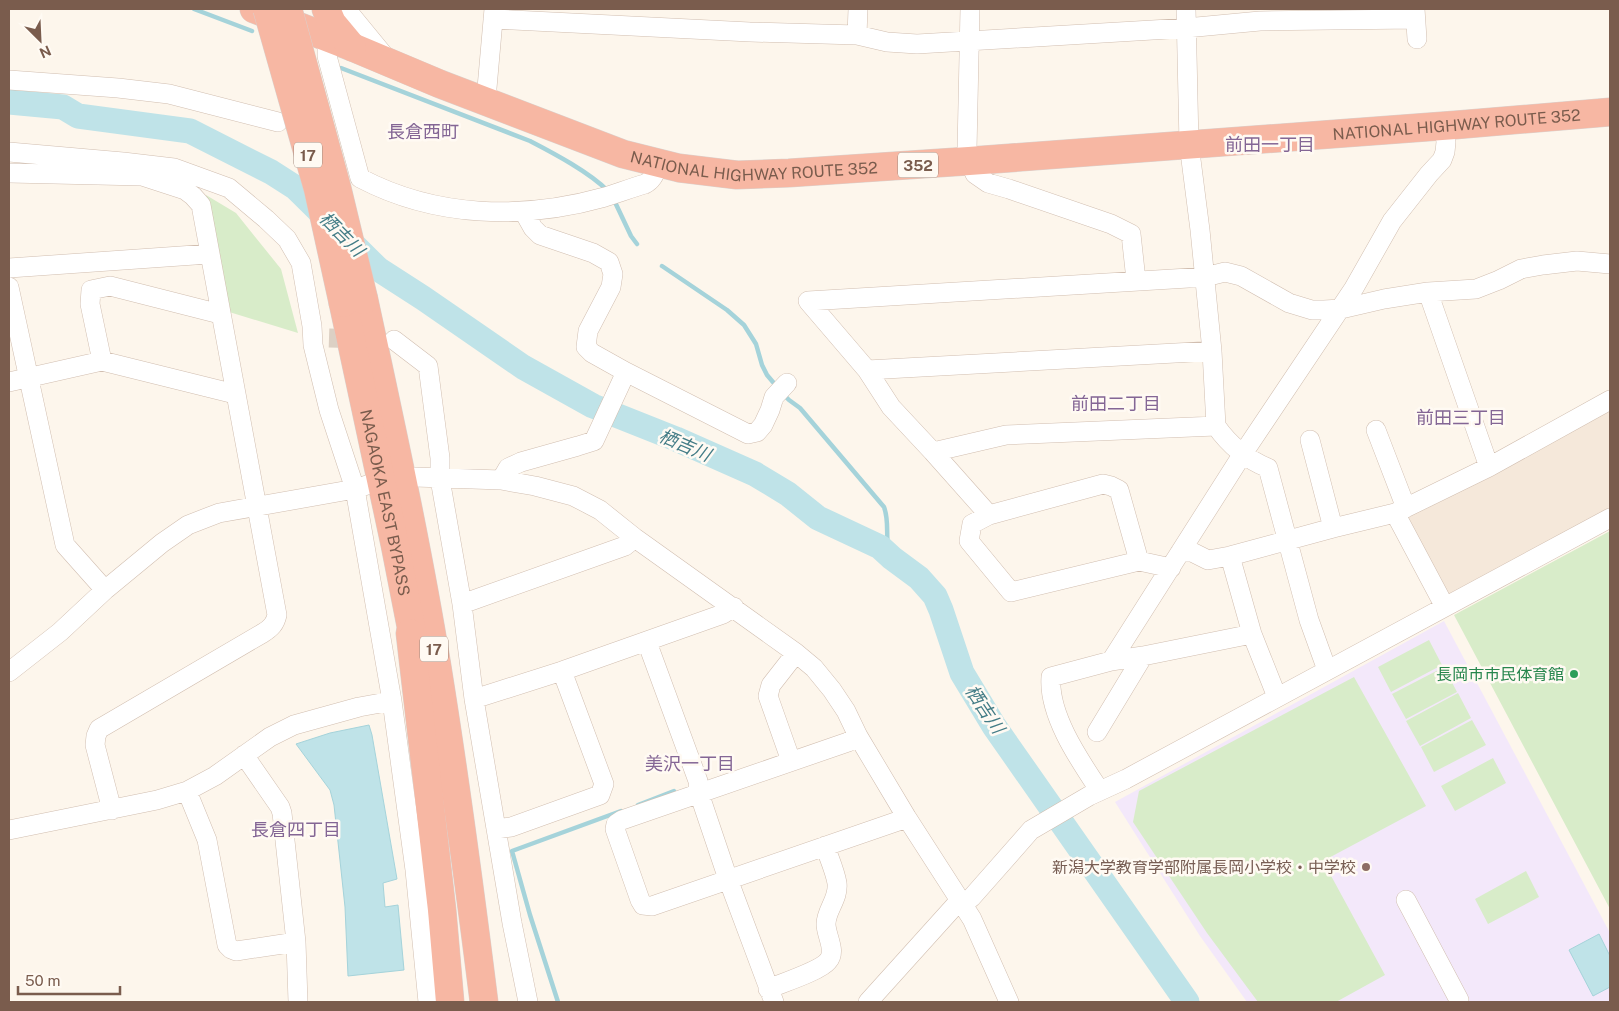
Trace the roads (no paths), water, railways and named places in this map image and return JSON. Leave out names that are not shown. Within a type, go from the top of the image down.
[{"type":"highway","points":[[268,10],[274,14],[294,9]]},
{"type":"highway","points":[[326,9],[340,43]]},
{"type":"highway","name":"NATIONAL HIGHWAY ROUTE 352","points":[[268,10],[340,43],[591,143],[659,164],[737,175],[789,174],[1610,112]]},
{"type":"highway","name":"NAGAOKA EAST BYPASS","points":[[268,10],[318,189],[353,301],[408,512],[437,666],[463,833],[484,1002]]},
{"type":"highway","name":"NAGAOKA EAST BYPASS","points":[[353,301],[395,545],[426,698],[466,1002]]},
{"type":"highway","name":"17","points":[[407,609],[442,910],[450,1002]]},
{"type":"highway","name":"17","points":[[463,833],[488,937],[501,1002]]},
{"type":"street","points":[[346,9],[391,64]]},
{"type":"street","points":[[857,35],[858,9]]},
{"type":"street","points":[[970,9],[967,150],[969,161],[975,174],[988,183],[1009,188],[1111,224],[1131,234],[1136,280]]},
{"type":"street","points":[[1186,9],[1189,144],[1205,277],[1212,351],[1216,426],[1221,434],[1242,455],[1268,468],[1309,620],[1327,670]]},
{"type":"street","points":[[487,102],[494,14],[750,32],[857,35],[887,42],[917,44],[1415,14],[1417,39]]},
{"type":"street","points":[[340,43],[326,56],[340,104],[340,139],[360,178],[386,192],[423,204],[482,212],[524,212],[611,195],[650,181],[659,164]]},
{"type":"street","points":[[9,80],[118,88],[169,94],[278,122]]},
{"type":"street","points":[[1111,661],[1242,455],[1354,288],[1392,221],[1442,160],[1446,142],[1444,126]]},
{"type":"street","points":[[9,152],[174,168],[229,188],[287,239],[301,263],[312,326],[321,342],[329,410],[362,487],[414,870],[428,1002]]},
{"type":"street","points":[[9,173],[142,176],[185,190],[201,205],[277,615],[275,623],[263,633],[99,729],[95,745],[112,810]]},
{"type":"street","points":[[524,212],[533,228],[540,235],[593,253],[609,262],[613,274],[611,286],[588,331],[586,341],[586,347],[592,353],[626,375],[748,434],[757,432],[763,425],[781,390]]},
{"type":"street","points":[[9,268],[209,254]]},
{"type":"street","points":[[989,514],[891,407],[867,370],[808,301],[1205,277],[1225,272],[1241,276],[1288,303],[1312,310],[1324,310],[1340,309],[1384,298],[1428,292],[1476,289],[1521,269],[1543,265],[1577,261],[1610,264]]},
{"type":"street","points":[[102,361],[90,304],[91,290],[110,286],[220,314]]},
{"type":"street","points":[[9,287],[65,545],[105,590]]},
{"type":"street","points":[[1428,292],[1489,467]]},
{"type":"street","points":[[394,340],[428,366],[440,458],[440,479],[462,604],[474,699],[512,924],[528,1002]]},
{"type":"street","points":[[867,370],[1212,351]]},
{"type":"street","points":[[9,382],[102,361],[235,394]]},
{"type":"street","points":[[501,480],[508,468],[521,462],[594,440],[626,375]]},
{"type":"street","points":[[1182,551],[1192,552],[1208,560],[1230,556],[1401,510],[1489,467],[1610,400]]},
{"type":"street","points":[[933,452],[1006,435],[1216,426]]},
{"type":"street","points":[[1376,430],[1401,510],[1445,607]]},
{"type":"street","points":[[1310,440],[1332,528]]},
{"type":"street","points":[[415,477],[501,480],[574,496],[600,510],[635,538],[796,652],[814,668],[846,711],[858,736],[907,818],[972,919],[1009,1002]]},
{"type":"street","points":[[1139,561],[1119,490],[1102,484],[989,514],[972,524],[969,541],[1011,592],[1139,561],[1171,568]]},
{"type":"street","points":[[9,672],[60,632],[105,590],[162,542],[188,525],[219,513],[362,487]]},
{"type":"street","points":[[868,1002],[961,902],[972,897],[1026,836],[1095,793],[1126,779],[1610,518]]},
{"type":"street","points":[[462,604],[625,546],[635,538]]},
{"type":"street","points":[[1230,556],[1252,634],[1277,697]]},
{"type":"street","points":[[474,699],[647,642],[723,614],[734,607]]},
{"type":"street","points":[[1095,793],[1066,736],[1050,687],[1051,677],[1111,661],[1252,634]]},
{"type":"street","points":[[647,642],[698,781],[699,793],[728,879],[771,996],[830,960],[832,952],[826,926],[827,918],[836,897],[837,883],[825,846]]},
{"type":"street","points":[[791,761],[768,696],[771,685],[796,652]]},
{"type":"street","points":[[1097,732],[1143,656]]},
{"type":"street","points":[[496,829],[511,827],[600,795],[604,784],[562,671]]},
{"type":"street","points":[[9,830],[112,810],[187,791],[215,776],[270,737],[294,725],[359,707],[392,701]]},
{"type":"street","points":[[858,736],[848,742],[622,820],[616,824],[615,829],[640,900],[644,905],[652,906],[907,818]]},
{"type":"street","points":[[244,755],[280,806],[282,813],[296,942],[298,1002]]},
{"type":"street","points":[[187,791],[207,840],[228,946],[231,950],[236,951],[296,942]]},
{"type":"street","points":[[1406,900],[1459,1000]]},
{"type":"water","points":[[369,725],[397,879],[383,883],[385,907],[398,905],[404,970],[348,976],[345,907],[334,805],[330,790],[296,744],[330,733]]},
{"type":"water","points":[[1599,934],[1610,956],[1610,987],[1593,996],[1569,950]]},
{"type":"waterway","points":[[194,9],[252,31]]},
{"type":"waterway","points":[[341,68],[530,141],[582,170],[608,191]]},
{"type":"waterway","name":"栖吉川","points":[[9,102],[63,107],[78,116],[190,131],[271,172],[296,188],[378,269],[523,367],[593,406],[676,439],[755,474],[788,494],[818,518],[880,547],[919,578],[935,596],[962,673],[994,726],[1187,1002]]},
{"type":"waterway","points":[[614,200],[631,236],[637,244]]},
{"type":"waterway","points":[[662,266],[727,310],[744,325],[756,344],[767,375],[778,388]]},
{"type":"waterway","points":[[783,394],[800,408],[884,507],[888,548],[892,558]]},
{"type":"waterway","points":[[638,805],[674,791]]},
{"type":"waterway","points":[[558,1002],[512,851],[621,811]]},
{"type":"tunnel","points":[[329,338],[361,339]]},
{"type":"place","name":"長岡市市民体育館","points":[[1574,674]]},
{"type":"place","name":"新潟大学教育学部附属長岡小学校・中学校","points":[[1366,867]]},
{"type":"district","name":"長倉西町","points":[[423,131]]},
{"type":"district","name":"前田一丁目","points":[[1270,144]]},
{"type":"district","name":"前田二丁目","points":[[1116,403]]},
{"type":"district","name":"前田三丁目","points":[[1461,417]]},
{"type":"district","name":"美沢一丁目","points":[[690,763]]},
{"type":"district","name":"長倉四丁目","points":[[296,829]]}]
